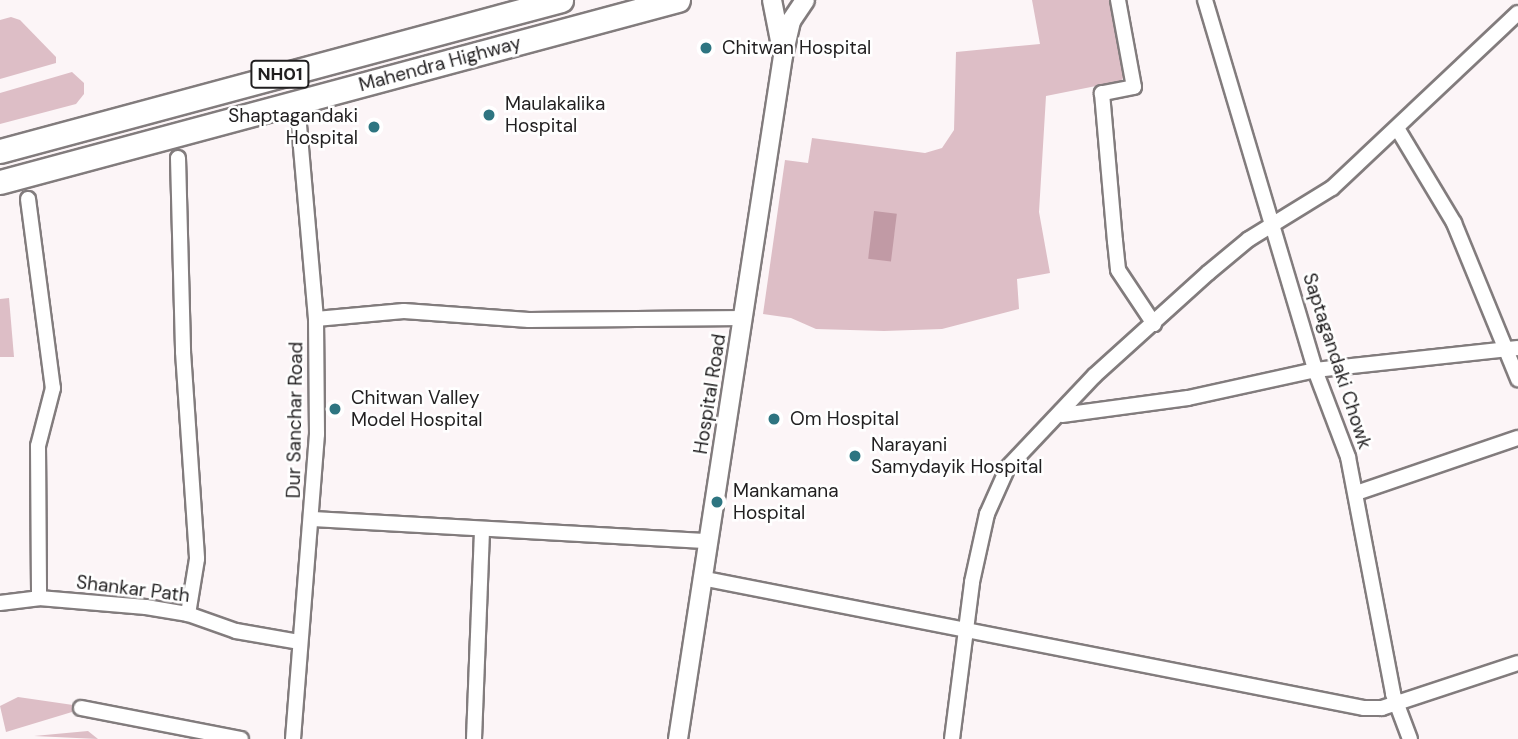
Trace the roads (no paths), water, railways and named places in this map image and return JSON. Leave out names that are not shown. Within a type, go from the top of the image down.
[{"type":"highway","name":"Mahendra Highway","points":[[0,151],[561,0]]},
{"type":"highway","name":"Mahendra Highway","points":[[0,182],[678,0]]},
{"type":"street","name":"Hospital Road","points":[[772,0],[783,56]]},
{"type":"street","name":"Hospital Road","points":[[678,739],[706,541],[744,318],[783,56],[791,21],[805,0]]},
{"type":"street","points":[[1118,0],[1135,87],[1102,93],[1118,270],[1154,324]]},
{"type":"street","name":"Saptagandaki Chowk","points":[[1205,0],[1315,370],[1348,457],[1397,702],[1410,739]]},
{"type":"street","points":[[952,739],[963,627],[987,513],[998,487],[1024,448],[1062,415],[1094,376],[1249,239],[1332,188],[1518,12],[1513,0]]},
{"type":"street","name":"Dur Sanchar Road","points":[[293,739],[311,519],[316,319],[298,103]]},
{"type":"street","points":[[1396,128],[1459,233],[1511,350],[1518,379]]},
{"type":"street","points":[[178,158],[183,352],[197,559],[188,614]]},
{"type":"street","points":[[28,199],[53,388],[37,446],[39,598]]},
{"type":"street","points":[[316,319],[424,311],[529,320],[744,318]]},
{"type":"street","points":[[1062,415],[1188,398],[1315,370],[1511,350]]},
{"type":"street","points":[[1356,493],[1518,438]]},
{"type":"street","points":[[311,519],[482,531],[706,541]]},
{"type":"street","points":[[474,739],[482,531]]},
{"type":"street","points":[[701,578],[963,627],[1364,708],[1397,702],[1518,663]]},
{"type":"street","name":"Shankar Path","points":[[0,603],[39,598],[188,614],[236,631],[300,642]]},
{"type":"street","points":[[81,708],[241,739]]},
{"type":"place","name":"Chitwan Hospital","points":[[706,48]]},
{"type":"place","name":"Maulakalika Hospital","points":[[489,115]]},
{"type":"place","name":"Shaptagandaki Hospital","points":[[374,127]]},
{"type":"place","name":"Chitwan Valley Model Hospital","points":[[335,409]]},
{"type":"place","name":"Om Hospital","points":[[774,419]]},
{"type":"place","name":"Narayani Samydayik Hospital","points":[[855,456]]},
{"type":"place","name":"Mankamana Hospital","points":[[717,502]]}]
